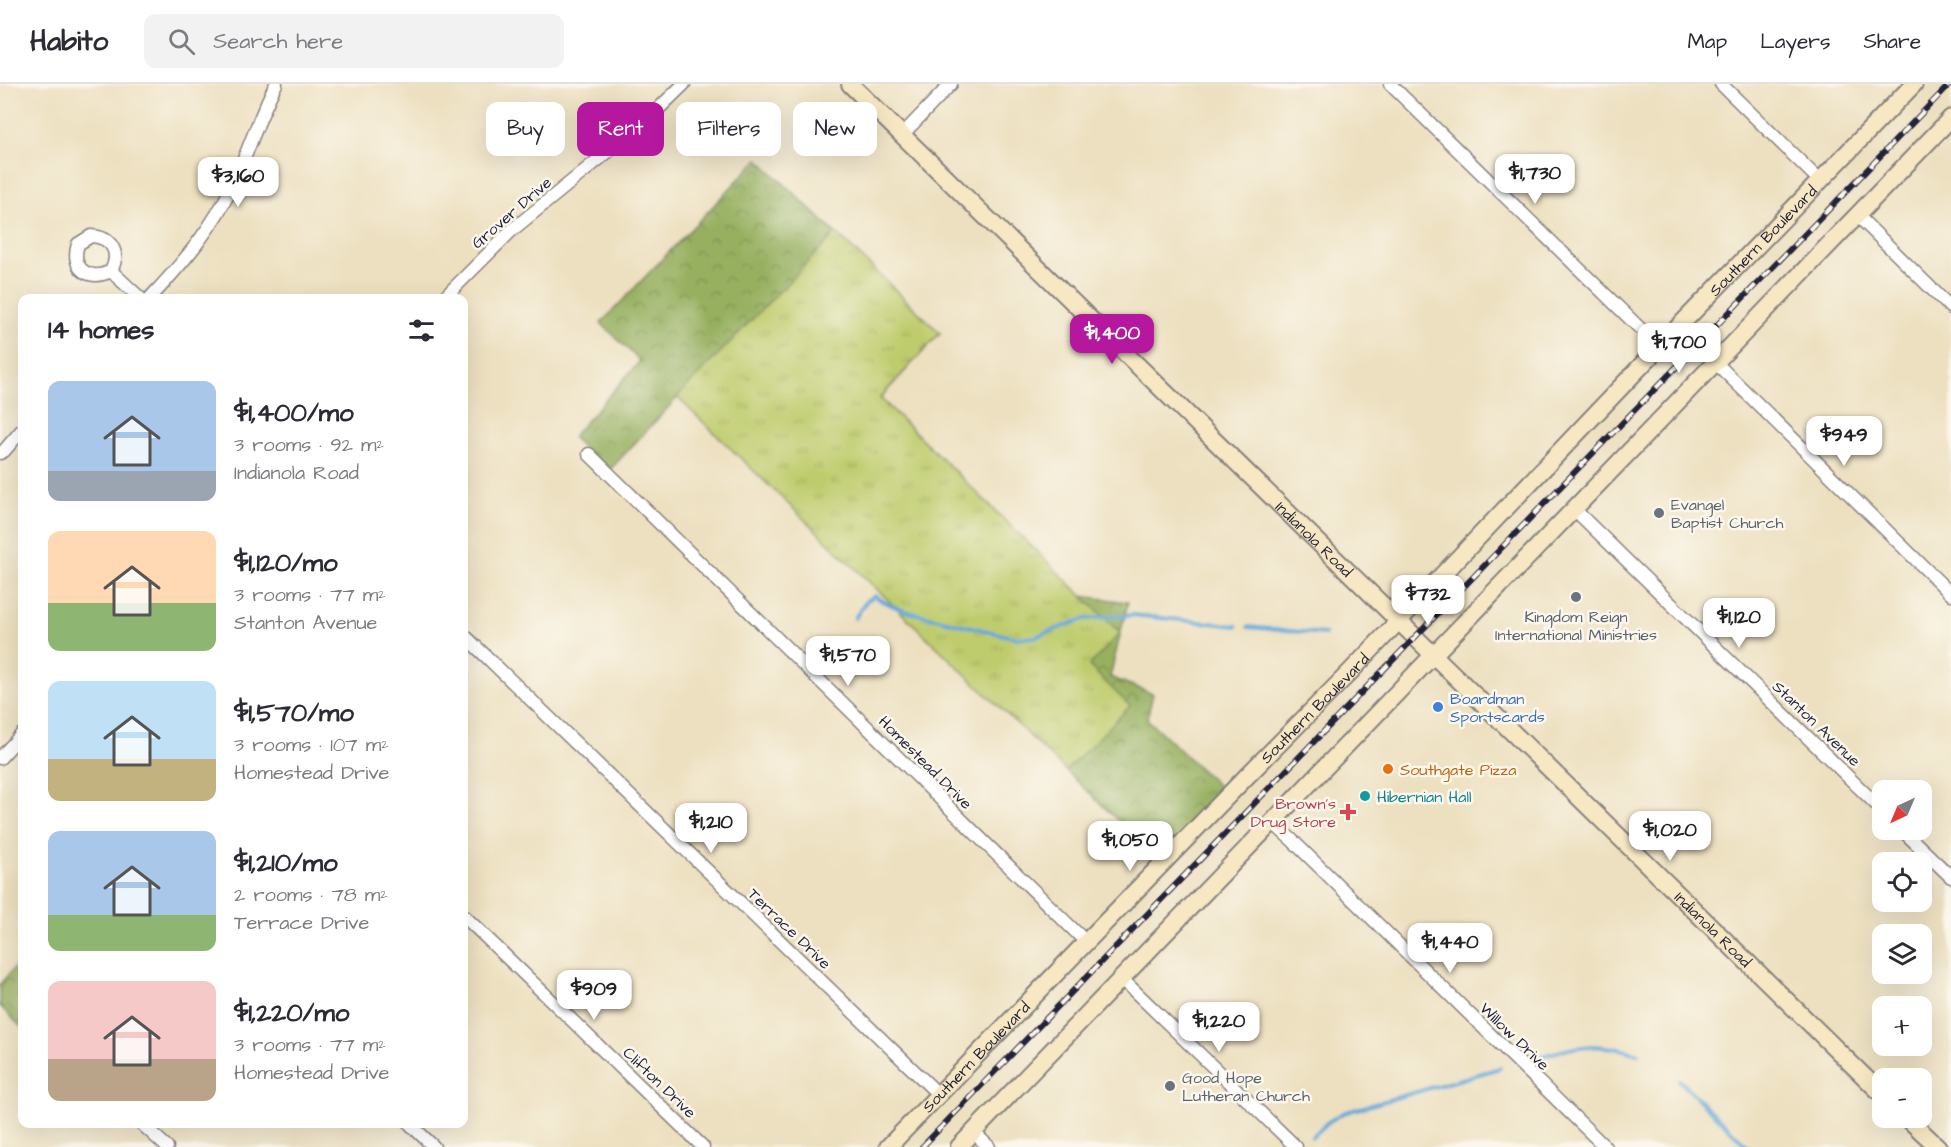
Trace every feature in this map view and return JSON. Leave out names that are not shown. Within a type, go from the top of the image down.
[{"type":"street","points":[[154,294],[183,262],[222,205],[234,183],[266,102],[276,84]]},
{"type":"street","name":"Grover Drive","points":[[448,294],[512,230],[647,120],[684,84]]},
{"type":"street","name":"Indianola Road","points":[[850,84],[1872,1084]]},
{"type":"street","points":[[902,135],[951,84]]},
{"type":"street","points":[[1390,84],[1659,347]]},
{"type":"street","points":[[1721,84],[1820,181]]},
{"type":"street","name":"Southern Boulevard","points":[[888,1147],[1914,84]]},
{"type":"street","points":[[959,1147],[1951,117]]},
{"type":"street","points":[[1857,215],[1951,308]]},
{"type":"street","points":[[111,271],[136,294]]},
{"type":"street","points":[[1715,362],[1951,594]]},
{"type":"street","points":[[0,453],[18,434]]},
{"type":"street","name":"Homestead Drive","points":[[589,454],[1086,942]]},
{"type":"street","name":"Stanton Avenue","points":[[1574,509],[1872,800]]},
{"type":"street","name":"Terrace Drive","points":[[468,639],[938,1094]]},
{"type":"street","points":[[0,758],[18,738]]},
{"type":"street","name":"Willow Drive","points":[[1273,823],[1605,1147]]},
{"type":"street","points":[[1912,840],[1951,877]]},
{"type":"street","name":"Clifton Drive","points":[[468,920],[703,1147]]},
{"type":"street","points":[[1122,979],[1296,1147]]},
{"type":"street","points":[[146,1128],[166,1147]]},
{"type":"street","points":[[414,1128],[434,1147]]},
{"type":"street","points":[[1918,1128],[1938,1147]]},
{"type":"street","points":[[973,1132],[989,1147]]},
{"type":"green space","points":[[758,159],[940,333],[880,398],[1081,596],[1128,602],[1110,677],[1153,694],[1147,719],[1228,795],[1162,863],[678,397],[608,472],[572,437],[640,361],[601,323]]},
{"type":"green space","points":[[836,233],[940,333],[880,398],[1120,633],[1089,666],[1130,706],[1066,771],[677,397]]},
{"type":"green space","points":[[18,964],[18,1024],[0,1006],[0,984]]},
{"type":"waterway","points":[[855,618],[867,600],[875,596],[905,611],[1017,638],[1035,637],[1084,619],[1133,615],[1237,626]]},
{"type":"waterway","points":[[1248,627],[1325,634]]},
{"type":"waterway","points":[[1529,1060],[1570,1049],[1595,1046],[1638,1054]]},
{"type":"waterway","points":[[1312,1137],[1328,1122],[1343,1113],[1500,1068]]},
{"type":"waterway","points":[[1679,1080],[1748,1147]]},
{"type":"railway","points":[[922,1147],[1950,84]]},
{"type":"place","name":"Evangel Baptist Church","points":[[1659,513]]},
{"type":"place","name":"Kingdom Reign International Ministries","points":[[1576,597]]},
{"type":"place","name":"Boardman Sportscards","points":[[1438,707]]},
{"type":"place","name":"Southgate Pizza","points":[[1388,769]]},
{"type":"place","name":"Hibernian Hall","points":[[1365,796]]},
{"type":"place","name":"Brown's Drug Store","points":[[1348,812]]},
{"type":"place","name":"Good Hope Lutheran Church","points":[[1170,1086]]}]
